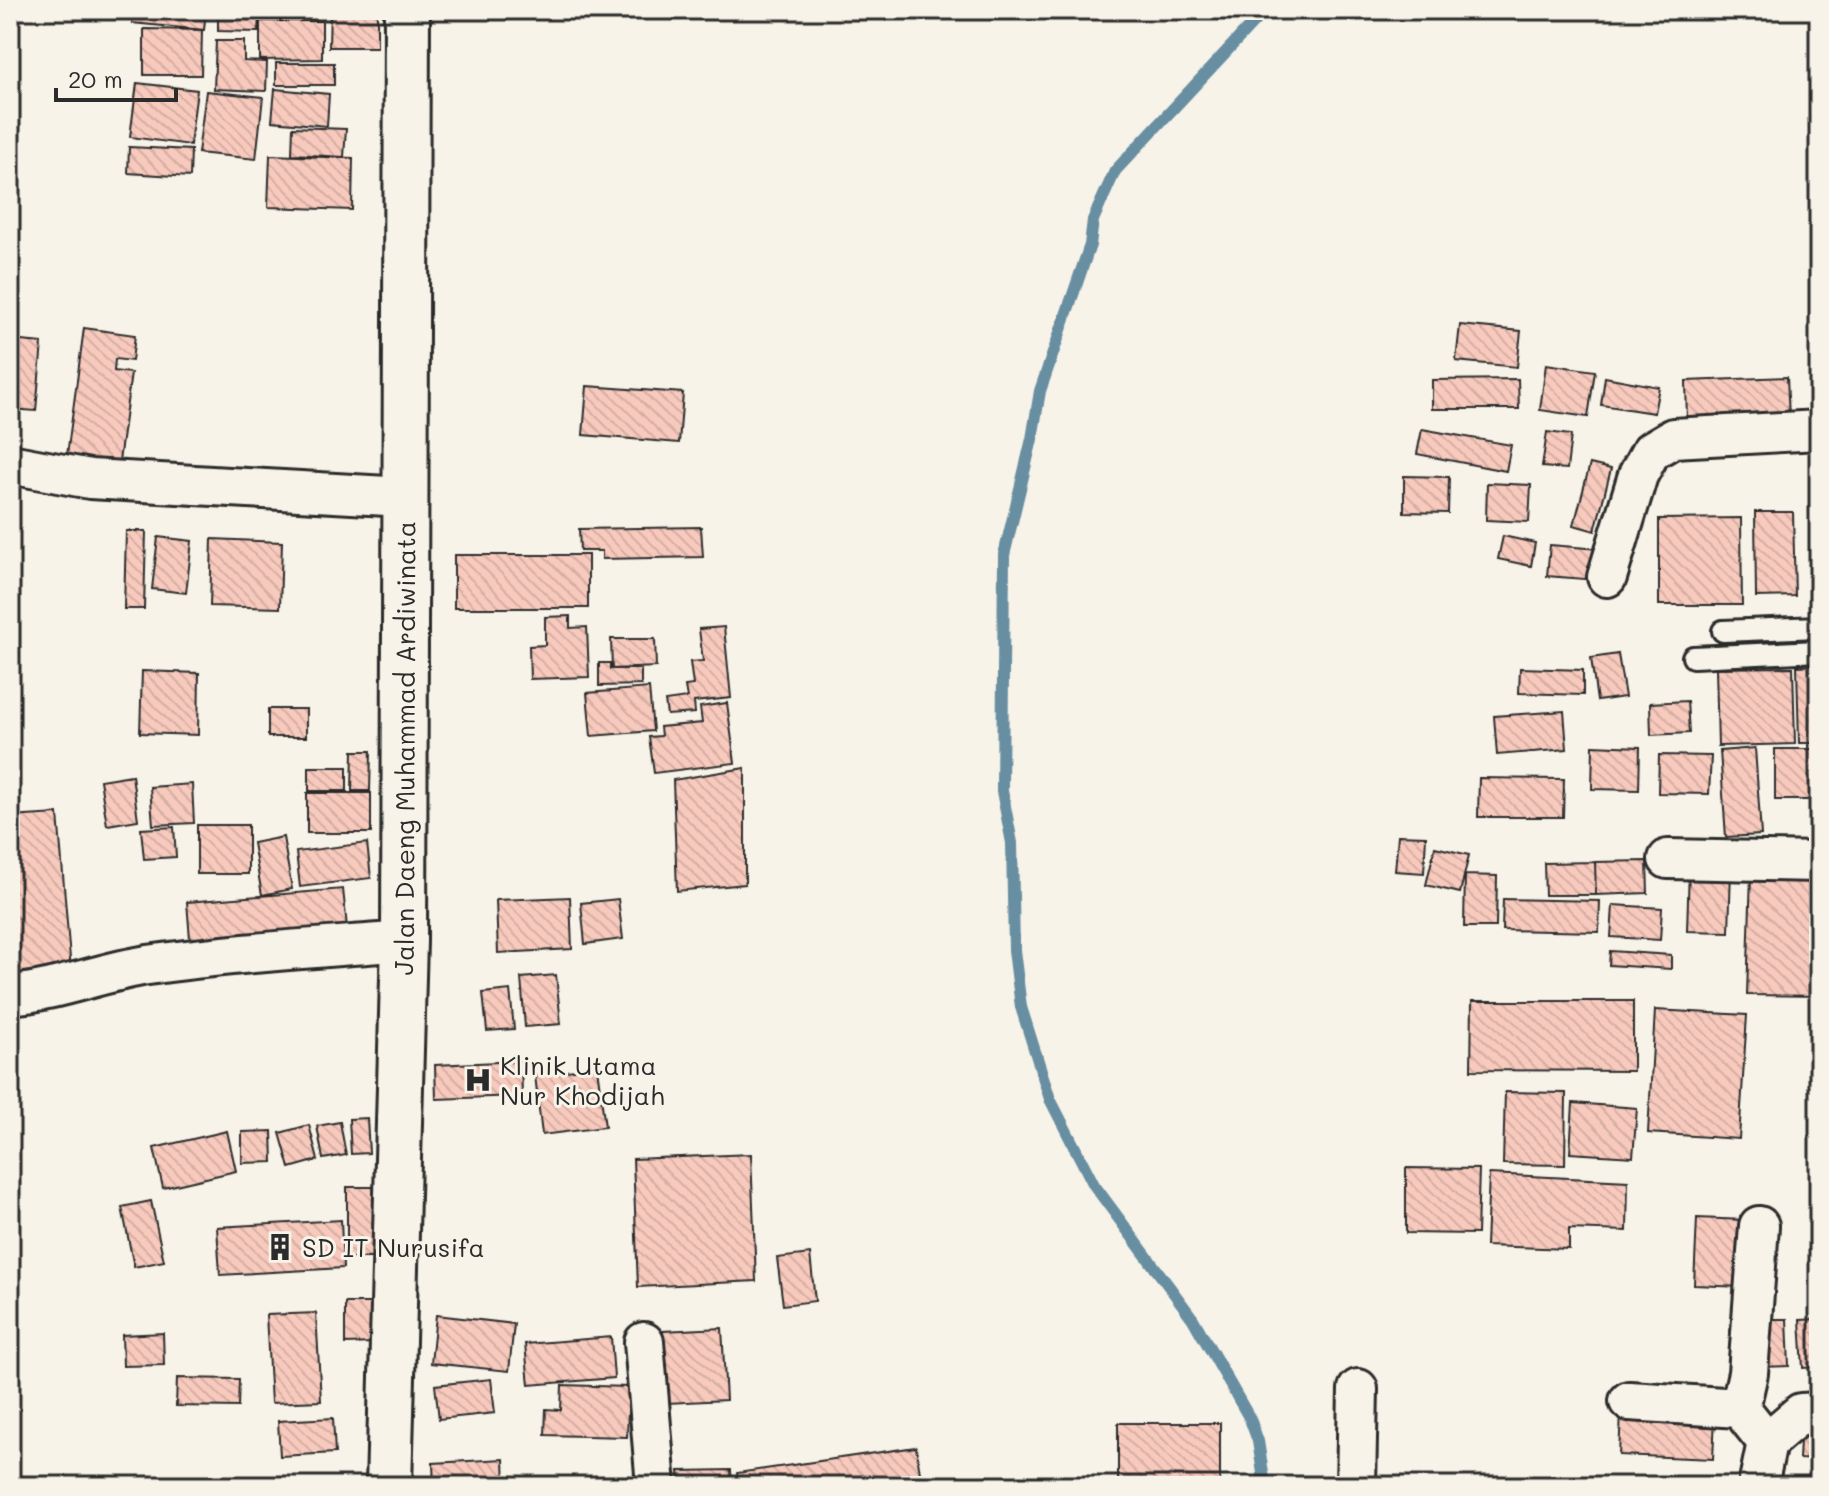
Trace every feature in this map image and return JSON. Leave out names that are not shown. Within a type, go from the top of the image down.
[{"type":"main road","name":"Jalan Daeng Muhammad Ardiwinata","points":[[389,1486],[404,941],[407,10]]},
{"type":"street","points":[[1607,577],[1638,475],[1651,451],[1673,438],[1819,430]]},
{"type":"street","points":[[10,464],[90,479],[405,497]]},
{"type":"street","points":[[1668,859],[1819,862]]},
{"type":"street","points":[[10,995],[45,991],[144,966],[248,953],[404,941]]},
{"type":"street","points":[[1740,1408],[1748,1373],[1759,1226]]},
{"type":"street","points":[[644,1342],[656,1486]]},
{"type":"street","points":[[1356,1486],[1358,1389]]},
{"type":"street","points":[[1629,1401],[1740,1408],[1767,1442]]},
{"type":"street","points":[[1758,1486],[1767,1442],[1801,1413],[1819,1412]]},
{"type":"lane","points":[[1723,631],[1819,627]]},
{"type":"lane","points":[[1693,657],[1819,651]]},
{"type":"building","points":[[71,10],[117,10],[116,19],[70,15]]},
{"type":"building","points":[[134,10],[206,10],[204,30],[132,23]]},
{"type":"building","points":[[218,10],[274,10],[274,17],[259,16],[258,32],[218,31]]},
{"type":"building","points":[[282,10],[322,10],[321,16],[282,13]]},
{"type":"building","points":[[330,10],[377,10],[377,47],[329,47]]},
{"type":"building","points":[[260,21],[322,21],[322,59],[260,60]]},
{"type":"building","points":[[144,29],[202,30],[201,75],[144,75]]},
{"type":"building","points":[[216,41],[244,41],[244,61],[267,62],[266,91],[214,89]]},
{"type":"building","points":[[276,63],[334,63],[334,85],[276,85]]},
{"type":"building","points":[[137,83],[197,90],[190,145],[130,137]]},
{"type":"building","points":[[275,89],[329,94],[327,126],[272,121]]},
{"type":"building","points":[[206,91],[263,97],[256,159],[198,153]]},
{"type":"building","points":[[293,127],[346,129],[344,157],[292,154]]},
{"type":"building","points":[[129,147],[191,150],[190,177],[128,173]]},
{"type":"building","points":[[270,155],[353,158],[352,210],[268,207]]},
{"type":"building","points":[[1460,325],[1521,331],[1517,367],[1456,361]]},
{"type":"building","points":[[84,328],[135,335],[132,361],[115,359],[114,371],[131,373],[118,469],[66,463]]},
{"type":"building","points":[[10,340],[42,343],[36,411],[10,409]]},
{"type":"building","points":[[1546,364],[1595,371],[1588,417],[1540,410]]},
{"type":"building","points":[[1605,377],[1659,387],[1654,413],[1601,405]]},
{"type":"building","points":[[1787,377],[1789,417],[1687,421],[1686,381]]},
{"type":"building","points":[[1518,379],[1519,409],[1432,409],[1432,380]]},
{"type":"building","points":[[587,386],[683,393],[679,443],[583,435]]},
{"type":"building","points":[[1422,429],[1511,445],[1506,471],[1417,454]]},
{"type":"building","points":[[1547,432],[1571,435],[1567,469],[1542,467]]},
{"type":"building","points":[[1811,442],[1819,442],[1819,495],[1813,495]]},
{"type":"building","points":[[1590,464],[1611,469],[1595,531],[1574,525]]},
{"type":"building","points":[[1404,476],[1449,477],[1448,513],[1404,512]]},
{"type":"building","points":[[1487,483],[1531,485],[1529,522],[1486,520]]},
{"type":"building","points":[[1755,512],[1793,512],[1795,596],[1756,597]]},
{"type":"building","points":[[1741,518],[1742,605],[1659,605],[1659,519]]},
{"type":"building","points":[[701,527],[703,557],[602,559],[602,551],[580,551],[579,529]]},
{"type":"building","points":[[126,531],[146,531],[144,609],[124,609]]},
{"type":"building","points":[[1503,536],[1535,543],[1531,566],[1498,559]]},
{"type":"building","points":[[158,537],[192,541],[186,593],[152,589]]},
{"type":"building","points":[[212,539],[282,542],[280,608],[210,606]]},
{"type":"building","points":[[1550,545],[1599,549],[1597,580],[1547,576]]},
{"type":"building","points":[[454,555],[588,555],[588,608],[454,608]]},
{"type":"building","points":[[570,616],[570,628],[587,627],[589,677],[530,679],[529,646],[545,645],[545,617]]},
{"type":"building","points":[[724,627],[731,698],[694,702],[695,713],[667,715],[665,701],[687,698],[685,686],[693,685],[690,662],[703,661],[699,629]]},
{"type":"building","points":[[611,639],[655,639],[656,667],[612,669]]},
{"type":"building","points":[[1618,654],[1625,697],[1597,701],[1591,658]]},
{"type":"building","points":[[599,663],[610,663],[610,669],[641,669],[641,685],[599,686]]},
{"type":"building","points":[[1819,665],[1819,743],[1799,743],[1797,666]]},
{"type":"building","points":[[1793,667],[1795,744],[1718,746],[1716,668]]},
{"type":"building","points":[[1520,668],[1583,670],[1583,695],[1519,693]]},
{"type":"building","points":[[142,671],[199,673],[198,735],[140,733]]},
{"type":"building","points":[[649,688],[653,731],[591,736],[587,693]]},
{"type":"building","points":[[1687,701],[1689,733],[1651,735],[1650,703]]},
{"type":"building","points":[[727,703],[735,763],[654,773],[649,737],[661,736],[660,727],[702,723],[700,707]]},
{"type":"building","points":[[268,709],[306,709],[306,737],[268,737]]},
{"type":"building","points":[[1564,711],[1567,749],[1497,755],[1494,716]]},
{"type":"building","points":[[1593,745],[1640,747],[1639,790],[1592,789]]},
{"type":"building","points":[[1755,748],[1761,835],[1726,837],[1720,751]]},
{"type":"building","points":[[1775,749],[1819,749],[1819,800],[1775,800]]},
{"type":"building","points":[[353,751],[371,751],[370,791],[352,791]]},
{"type":"building","points":[[1659,755],[1711,756],[1709,794],[1658,793]]},
{"type":"building","points":[[309,767],[347,767],[347,791],[309,791]]},
{"type":"building","points":[[745,768],[745,884],[677,891],[673,780]]},
{"type":"building","points":[[132,775],[138,820],[107,825],[100,780]]},
{"type":"building","points":[[1479,778],[1564,779],[1563,817],[1478,817]]},
{"type":"building","points":[[192,784],[194,823],[153,825],[150,787]]},
{"type":"building","points":[[307,793],[371,793],[371,833],[307,833]]},
{"type":"building","points":[[58,814],[72,983],[13,988],[10,817]]},
{"type":"building","points":[[197,825],[248,825],[248,874],[197,874]]},
{"type":"building","points":[[174,827],[176,857],[144,859],[141,829]]},
{"type":"building","points":[[1398,835],[1426,836],[1424,873],[1395,871]]},
{"type":"building","points":[[283,837],[292,889],[262,895],[253,843]]},
{"type":"building","points":[[367,843],[371,878],[300,887],[296,852]]},
{"type":"building","points":[[1435,847],[1469,855],[1460,893],[1426,885]]},
{"type":"building","points":[[1647,861],[1648,893],[1596,895],[1595,862]]},
{"type":"building","points":[[1595,862],[1596,895],[1545,895],[1544,863]]},
{"type":"building","points":[[1689,868],[1731,869],[1729,932],[1687,931]]},
{"type":"building","points":[[1751,874],[1819,876],[1819,996],[1747,995]]},
{"type":"building","points":[[1465,875],[1497,876],[1496,927],[1464,927]]},
{"type":"building","points":[[343,889],[348,937],[191,951],[187,902]]},
{"type":"building","points":[[570,897],[572,949],[498,953],[496,900]]},
{"type":"building","points":[[618,899],[623,939],[585,944],[581,903]]},
{"type":"building","points":[[1503,899],[1600,901],[1599,932],[1502,930]]},
{"type":"building","points":[[1613,905],[1662,908],[1660,940],[1611,937]]},
{"type":"building","points":[[1610,951],[1671,955],[1671,969],[1609,965]]},
{"type":"building","points":[[556,975],[561,1024],[525,1027],[521,978]]},
{"type":"building","points":[[510,990],[514,1029],[487,1031],[483,993]]},
{"type":"building","points":[[1472,1001],[1633,1001],[1633,1071],[1471,1070]]},
{"type":"building","points":[[1655,1010],[1747,1015],[1739,1139],[1648,1133]]},
{"type":"building","name":"Klinik Utama Nur Khodijah","points":[[521,1061],[522,1096],[436,1099],[435,1065]]},
{"type":"building","points":[[597,1067],[605,1127],[542,1135],[535,1075]]},
{"type":"building","points":[[1505,1092],[1566,1093],[1565,1165],[1503,1164]]},
{"type":"building","points":[[1573,1103],[1637,1108],[1633,1157],[1570,1153]]},
{"type":"building","points":[[367,1118],[369,1153],[351,1154],[349,1119]]},
{"type":"building","points":[[340,1122],[346,1155],[323,1159],[317,1126]]},
{"type":"building","points":[[309,1125],[318,1160],[290,1168],[280,1133]]},
{"type":"building","points":[[227,1131],[236,1171],[163,1188],[154,1148]]},
{"type":"building","points":[[272,1131],[273,1162],[242,1163],[242,1132]]},
{"type":"building","points":[[751,1154],[756,1281],[638,1287],[633,1159]]},
{"type":"building","points":[[1406,1168],[1479,1169],[1477,1234],[1406,1233]]},
{"type":"building","points":[[1489,1174],[1628,1181],[1627,1231],[1569,1229],[1569,1249],[1486,1246]]},
{"type":"building","points":[[347,1187],[379,1187],[379,1258],[347,1258]]},
{"type":"building","points":[[151,1201],[164,1261],[134,1267],[122,1207]]},
{"type":"building","points":[[1697,1218],[1745,1220],[1743,1287],[1694,1285]]},
{"type":"building","name":"SD IT Nurusifa","points":[[341,1220],[343,1268],[220,1275],[217,1227]]},
{"type":"building","points":[[810,1254],[815,1301],[783,1305],[777,1258]]},
{"type":"building","points":[[345,1303],[374,1303],[375,1343],[345,1344]]},
{"type":"building","points":[[316,1313],[321,1401],[271,1403],[266,1315]]},
{"type":"building","points":[[436,1315],[514,1324],[509,1371],[431,1363]]},
{"type":"building","points":[[1761,1319],[1787,1319],[1789,1366],[1763,1367]]},
{"type":"building","points":[[1819,1319],[1819,1367],[1803,1368],[1800,1320]]},
{"type":"building","points":[[722,1328],[726,1400],[667,1403],[663,1331]]},
{"type":"building","points":[[163,1333],[164,1365],[123,1366],[122,1335]]},
{"type":"building","points":[[611,1337],[614,1378],[529,1385],[525,1344]]},
{"type":"building","points":[[177,1378],[239,1379],[238,1407],[176,1406]]},
{"type":"building","points":[[491,1379],[495,1413],[439,1419],[435,1385]]},
{"type":"building","points":[[562,1385],[629,1387],[627,1437],[545,1435],[546,1409],[561,1410]]},
{"type":"building","points":[[1621,1412],[1715,1417],[1713,1459],[1619,1455]]},
{"type":"building","points":[[333,1418],[335,1453],[280,1456],[278,1421]]},
{"type":"building","points":[[1118,1423],[1220,1423],[1220,1486],[1118,1486]]},
{"type":"building","points":[[1801,1423],[1819,1424],[1819,1460],[1799,1459]]},
{"type":"building","points":[[916,1447],[922,1486],[739,1486],[737,1473]]},
{"type":"building","points":[[504,1459],[505,1486],[434,1486],[433,1463]]},
{"type":"building","points":[[731,1470],[732,1486],[680,1486],[679,1471]]},
{"type":"waterway","points":[[1265,10],[1115,171],[1093,220],[1090,245],[1040,391],[1032,439],[1004,555],[1002,791],[1012,843],[1014,950],[1021,1007],[1050,1099],[1094,1185],[1193,1319],[1250,1419],[1258,1441],[1265,1486]]},
{"type":"place","name":"Klinik Utama Nur Khodijah","points":[[478,1080]]},
{"type":"place","name":"SD IT Nurusifa","points":[[280,1247]]}]
